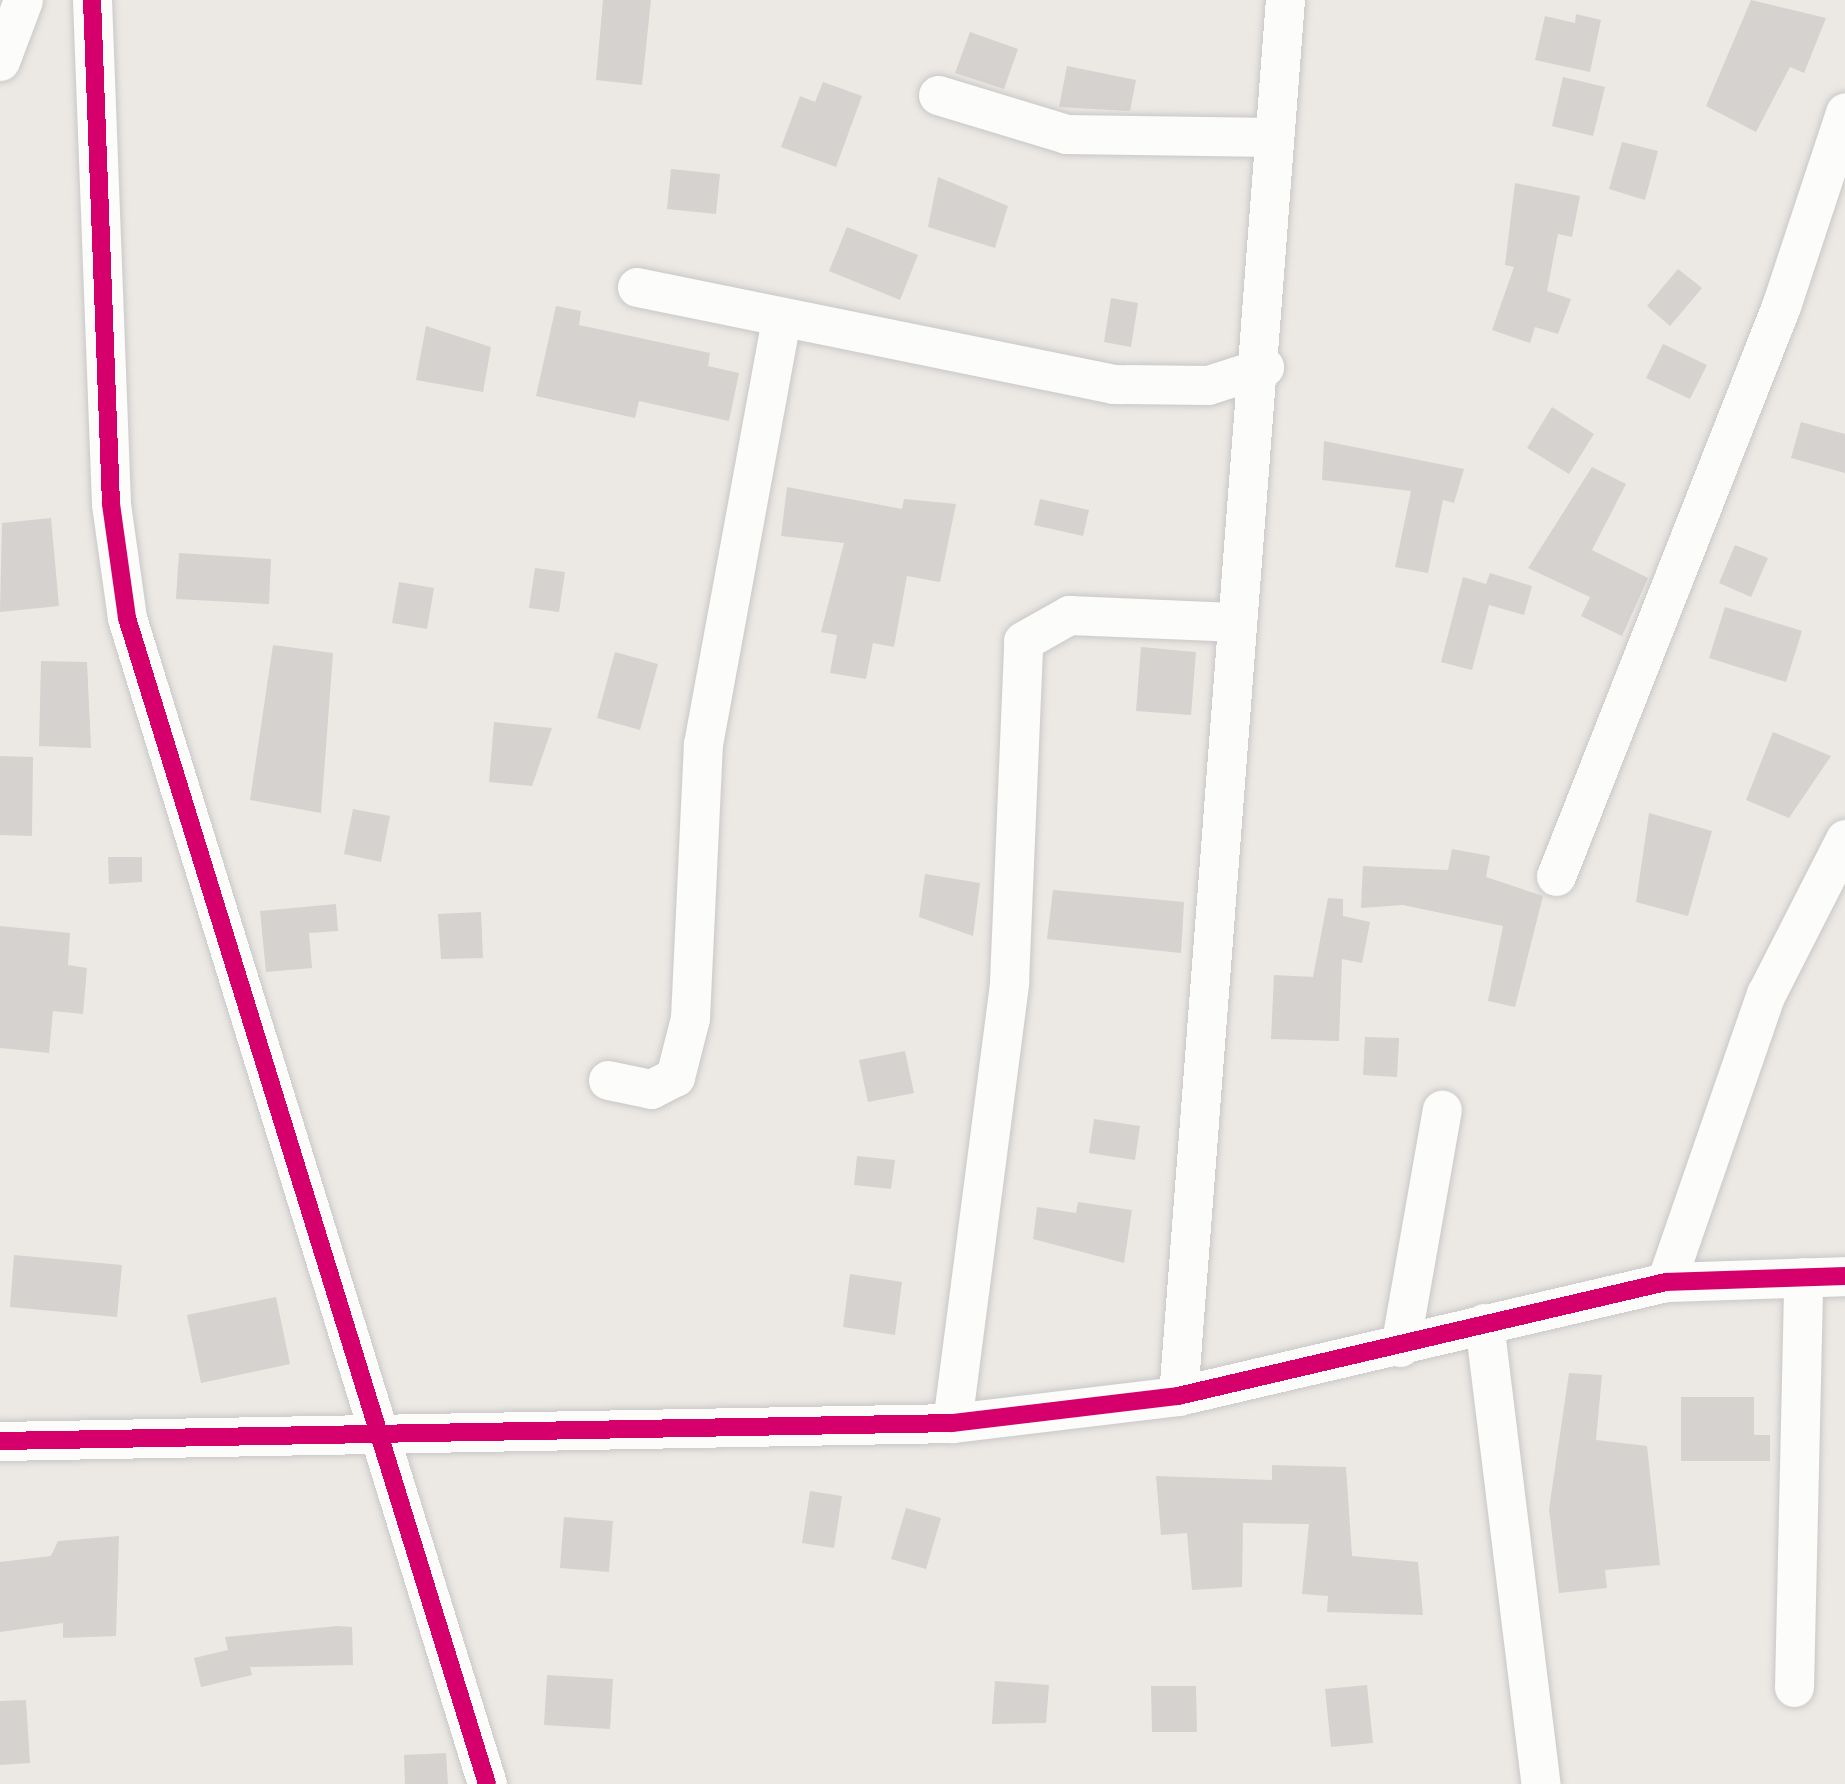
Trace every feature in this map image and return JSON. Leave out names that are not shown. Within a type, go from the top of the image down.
[{"type":"street","points":[[0,61],[22,0]]},
{"type":"street","points":[[92,0],[111,504],[127,618],[381,1425],[488,1784]]},
{"type":"street","points":[[1178,1396],[1233,622],[1264,367],[1285,0]]},
{"type":"street","points":[[938,94],[1066,134],[1274,137]]},
{"type":"street","points":[[1556,875],[1781,305],[1845,112]]},
{"type":"street","points":[[637,287],[1113,384],[1208,385],[1264,367]]},
{"type":"street","points":[[608,1080],[651,1089],[676,1077],[690,1018],[703,744],[782,319]]},
{"type":"street","points":[[952,1423],[1009,982],[1023,641],[1070,615],[1233,622]]},
{"type":"street","points":[[1666,1282],[1766,994],[1845,839]]},
{"type":"street","points":[[1400,1347],[1442,1110]]},
{"type":"street","points":[[0,1441],[381,1425],[952,1423],[1178,1396],[1666,1282],[1845,1276]]},
{"type":"street","points":[[1794,1687],[1803,1277]]},
{"type":"street","points":[[1484,1323],[1541,1784]]},
{"type":"building","points":[[603,0],[651,0],[642,85],[596,80]]},
{"type":"building","points":[[1751,0],[1826,18],[1804,73],[1790,67],[1756,132],[1706,106]]},
{"type":"building","points":[[1576,14],[1601,20],[1590,72],[1535,60],[1545,16],[1575,23]]},
{"type":"building","points":[[970,32],[1018,49],[1004,89],[955,73]]},
{"type":"building","points":[[1067,66],[1136,80],[1130,111],[1059,107]]},
{"type":"building","points":[[1563,77],[1605,87],[1593,136],[1552,126]]},
{"type":"building","points":[[823,82],[862,96],[836,167],[781,147],[800,96],[815,102]]},
{"type":"building","points":[[1622,142],[1658,151],[1645,200],[1609,189]]},
{"type":"building","points":[[671,169],[720,174],[716,214],[667,209]]},
{"type":"building","points":[[938,177],[1008,206],[995,248],[928,227]]},
{"type":"building","points":[[1515,183],[1580,196],[1572,237],[1558,234],[1547,291],[1571,299],[1558,334],[1535,327],[1530,343],[1492,330],[1514,267],[1505,265]]},
{"type":"building","points":[[847,227],[918,255],[900,300],[829,271]]},
{"type":"building","points":[[1678,269],[1702,288],[1670,326],[1647,306]]},
{"type":"building","points":[[1111,298],[1138,303],[1131,347],[1104,342]]},
{"type":"building","points":[[556,306],[581,311],[579,325],[710,353],[708,366],[739,373],[729,421],[639,401],[635,418],[536,396]]},
{"type":"building","points":[[426,326],[491,347],[483,392],[416,380]]},
{"type":"building","points":[[1663,344],[1707,365],[1690,399],[1646,378]]},
{"type":"building","points":[[1552,407],[1594,434],[1569,474],[1527,448]]},
{"type":"building","points":[[1801,422],[1845,434],[1845,473],[1791,458]]},
{"type":"building","points":[[1324,441],[1464,469],[1454,503],[1443,500],[1428,573],[1395,567],[1411,491],[1322,480]]},
{"type":"building","points":[[1592,467],[1626,484],[1592,550],[1648,578],[1622,636],[1581,616],[1590,597],[1528,568]]},
{"type":"building","points":[[787,487],[902,509],[904,499],[956,504],[940,582],[907,576],[894,647],[873,643],[866,679],[830,673],[837,635],[821,632],[844,543],[781,536]]},
{"type":"building","points":[[1040,499],[1089,510],[1083,536],[1034,525]]},
{"type":"building","points":[[51,518],[59,606],[0,612],[2,523]]},
{"type":"building","points":[[1735,545],[1768,558],[1751,597],[1719,583]]},
{"type":"building","points":[[179,553],[271,559],[269,604],[176,599]]},
{"type":"building","points":[[535,568],[565,572],[559,612],[529,608]]},
{"type":"building","points":[[1490,573],[1532,586],[1524,615],[1489,605],[1472,670],[1441,662],[1463,577],[1486,584]]},
{"type":"building","points":[[399,582],[434,588],[427,629],[392,623]]},
{"type":"building","points":[[1725,607],[1802,631],[1786,682],[1709,658]]},
{"type":"building","points":[[273,645],[333,653],[321,813],[250,800]]},
{"type":"building","points":[[1141,647],[1196,652],[1191,715],[1136,711]]},
{"type":"building","points":[[615,652],[658,664],[640,730],[597,718]]},
{"type":"building","points":[[41,661],[87,662],[91,748],[39,746]]},
{"type":"building","points":[[494,722],[552,728],[532,786],[489,782]]},
{"type":"building","points":[[1773,732],[1831,756],[1789,818],[1746,800]]},
{"type":"building","points":[[0,756],[33,757],[32,836],[0,835]]},
{"type":"building","points":[[353,809],[390,816],[381,862],[344,854]]},
{"type":"building","points":[[1649,813],[1712,831],[1688,916],[1636,902]]},
{"type":"building","points":[[1452,849],[1490,856],[1486,877],[1543,896],[1515,1007],[1488,1001],[1503,926],[1403,905],[1361,908],[1363,866],[1448,870]]},
{"type":"building","points":[[108,857],[142,857],[142,882],[109,884]]},
{"type":"building","points":[[925,874],[980,883],[973,936],[919,917]]},
{"type":"building","points":[[1053,890],[1184,902],[1181,953],[1047,939]]},
{"type":"building","points":[[1328,898],[1343,899],[1343,916],[1370,922],[1362,963],[1342,959],[1339,1041],[1271,1039],[1274,975],[1313,977]]},
{"type":"building","points":[[336,904],[338,931],[309,933],[312,968],[266,972],[260,911]]},
{"type":"building","points":[[481,912],[483,958],[441,959],[438,914]]},
{"type":"building","points":[[0,926],[70,933],[68,965],[87,968],[83,1014],[53,1011],[49,1053],[0,1048]]},
{"type":"building","points":[[1365,1037],[1399,1038],[1397,1077],[1363,1075]]},
{"type":"building","points":[[905,1051],[914,1093],[868,1102],[859,1060]]},
{"type":"building","points":[[1094,1119],[1140,1126],[1135,1160],[1089,1153]]},
{"type":"building","points":[[857,1156],[895,1160],[891,1189],[854,1185]]},
{"type":"building","points":[[1078,1202],[1132,1210],[1124,1263],[1033,1239],[1037,1207],[1076,1213]]},
{"type":"building","points":[[14,1255],[122,1265],[117,1317],[10,1307]]},
{"type":"building","points":[[850,1274],[902,1282],[895,1335],[843,1327]]},
{"type":"building","points":[[276,1297],[290,1364],[201,1383],[187,1315]]},
{"type":"building","points":[[1569,1373],[1602,1375],[1596,1440],[1647,1446],[1660,1565],[1605,1570],[1607,1588],[1559,1593],[1549,1509]]},
{"type":"building","points":[[1681,1397],[1754,1397],[1754,1435],[1770,1435],[1770,1461],[1681,1461]]},
{"type":"building","points":[[1272,1465],[1346,1467],[1352,1556],[1418,1562],[1423,1615],[1327,1612],[1328,1596],[1302,1594],[1309,1524],[1243,1523],[1242,1587],[1192,1590],[1187,1533],[1161,1535],[1156,1476],[1272,1480]]},
{"type":"building","points":[[810,1491],[842,1496],[834,1548],[802,1543]]},
{"type":"building","points":[[906,1508],[941,1518],[926,1569],[891,1559]]},
{"type":"building","points":[[564,1517],[613,1521],[609,1572],[560,1568]]},
{"type":"building","points":[[119,1536],[116,1636],[63,1638],[63,1623],[0,1632],[0,1562],[51,1556],[58,1541]]},
{"type":"building","points":[[352,1627],[353,1665],[250,1667],[252,1675],[201,1687],[194,1658],[228,1650],[225,1637]]},
{"type":"building","points":[[547,1675],[613,1679],[610,1729],[544,1725]]},
{"type":"building","points":[[995,1681],[1049,1685],[1046,1723],[992,1724]]},
{"type":"building","points":[[1367,1685],[1373,1743],[1331,1747],[1325,1689]]},
{"type":"building","points":[[1151,1686],[1196,1686],[1197,1732],[1152,1732]]},
{"type":"building","points":[[26,1700],[30,1763],[0,1765],[0,1701]]},
{"type":"building","points":[[446,1753],[448,1784],[405,1784],[404,1755]]},
{"type":"cycle path","points":[[92,0],[111,504],[127,618],[487,1784]]},
{"type":"cycle path","points":[[0,1441],[952,1423],[1178,1396],[1666,1282],[1845,1276]]}]
